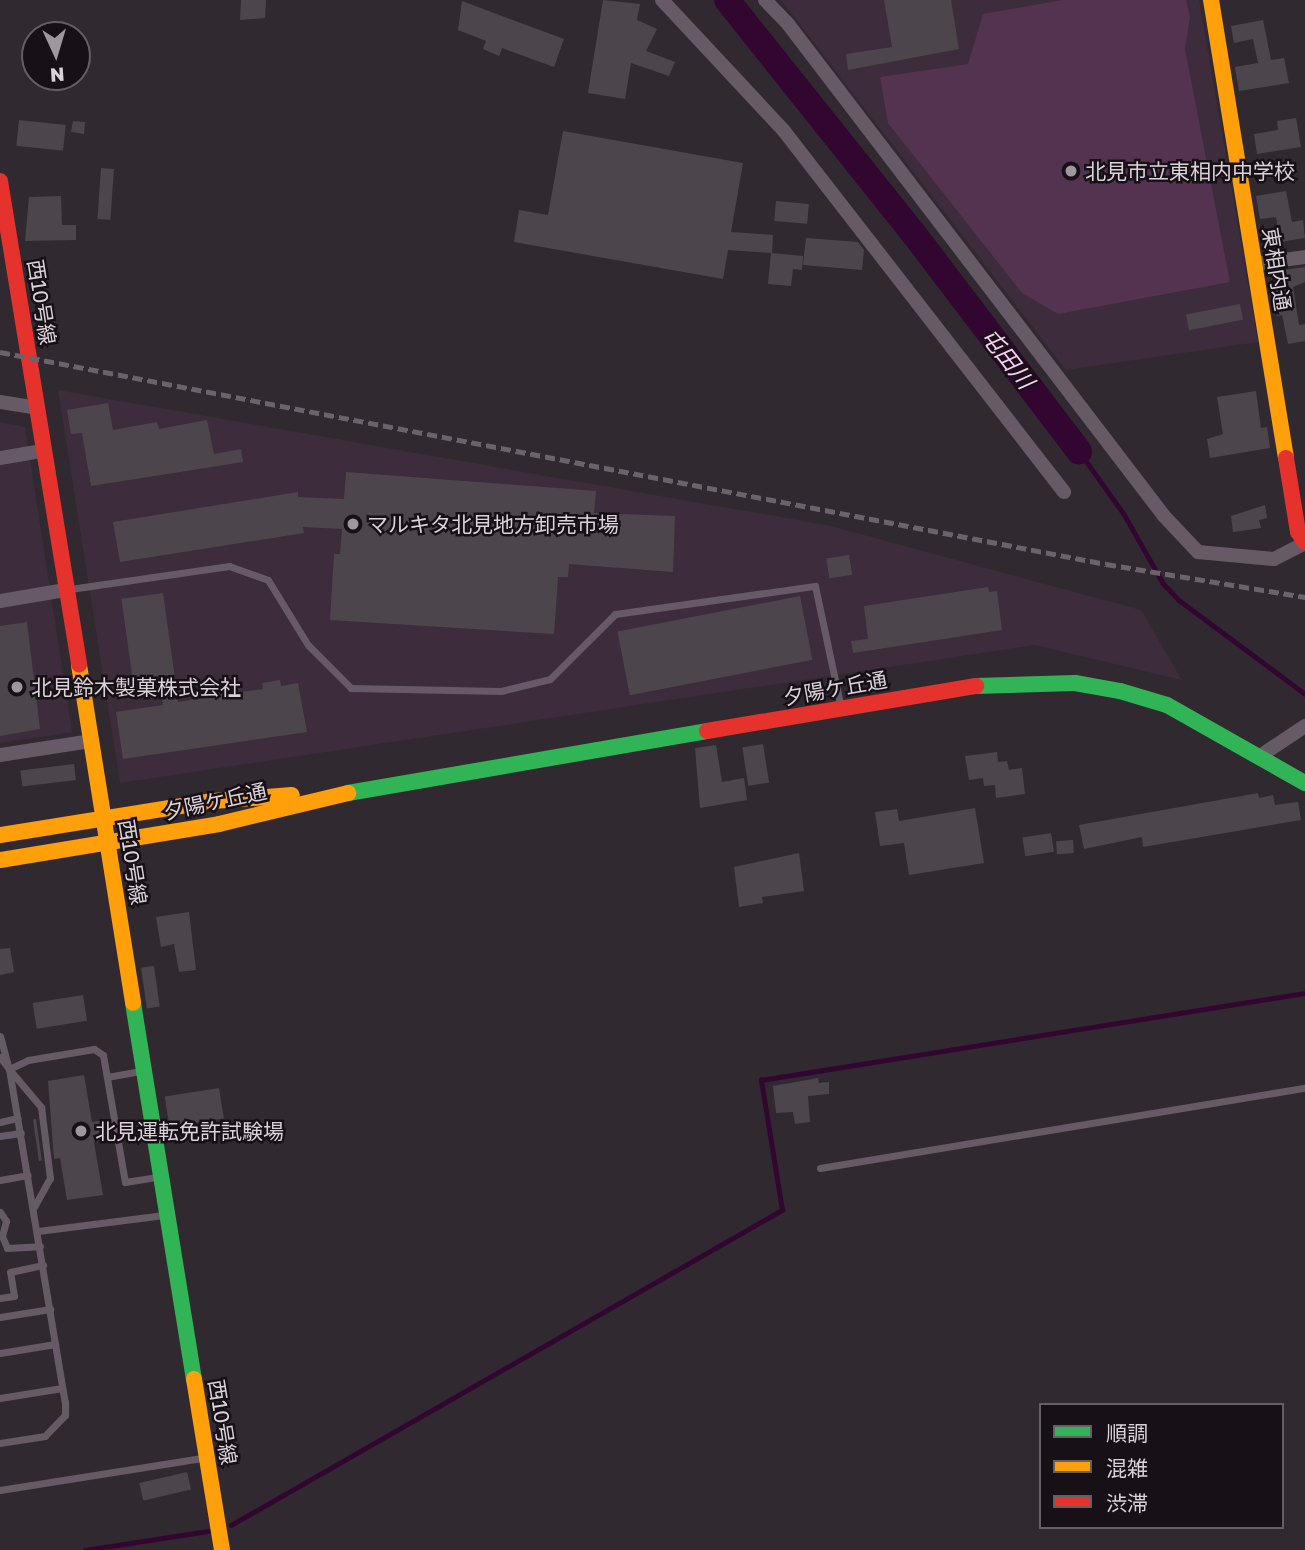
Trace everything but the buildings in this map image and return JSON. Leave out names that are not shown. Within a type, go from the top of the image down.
[{"type":"street","points":[[647,0],[667,6],[784,131],[1065,492]]},
{"type":"street","points":[[765,0],[788,24],[1164,516],[1198,552],[1274,559],[1305,543]]},
{"type":"street","name":"東相内通","points":[[1211,0],[1298,532],[1305,543]]},
{"type":"street","name":"西10号線","points":[[0,181],[7,258],[36,408],[105,818],[222,1550]]},
{"type":"street","points":[[1254,264],[1305,257]]},
{"type":"street","points":[[0,402],[36,408]]},
{"type":"street","points":[[0,458],[42,451]]},
{"type":"street","points":[[0,601],[65,590]]},
{"type":"street","name":"夕陽ケ丘通","points":[[0,860],[219,824],[354,791],[987,684],[1075,683],[1167,705],[1305,783]]},
{"type":"street","points":[[1260,756],[1305,726]]},
{"type":"street","points":[[0,755],[92,741]]},
{"type":"street","name":"夕陽ケ丘通","points":[[0,835],[213,801],[354,791]]},
{"type":"lane","points":[[65,590],[229,566],[268,580],[309,645],[351,688],[501,691],[550,679],[615,614],[815,586],[841,709]]},
{"type":"lane","points":[[0,1036],[9,1069],[38,1231],[65,1415],[45,1436],[0,1443]]},
{"type":"lane","points":[[9,1069],[27,1060],[94,1049],[103,1055],[125,1182],[162,1176]]},
{"type":"lane","points":[[0,1057],[41,1107],[50,1178],[34,1208]]},
{"type":"lane","points":[[107,1077],[145,1070]]},
{"type":"lane","points":[[820,1168],[1305,1088]]},
{"type":"lane","points":[[0,1122],[18,1118]]},
{"type":"lane","points":[[0,1136],[21,1133]]},
{"type":"lane","points":[[0,1180],[28,1175]]},
{"type":"lane","points":[[0,1212],[6,1221],[2,1236],[7,1248],[40,1246]]},
{"type":"lane","points":[[38,1231],[168,1214]]},
{"type":"lane","points":[[0,1298],[14,1296],[10,1272],[43,1265]]},
{"type":"lane","points":[[0,1317],[50,1309]]},
{"type":"lane","points":[[17,1314],[19,1325]]},
{"type":"lane","points":[[0,1353],[55,1344]]},
{"type":"lane","points":[[0,1398],[62,1388]]},
{"type":"lane","points":[[0,1490],[207,1457]]},
{"type":"shaded area","name":"北見市立東相内中学校","points":[[781,0],[1199,0],[1258,342],[1066,370]]},
{"type":"shaded area","name":"北見市立東相内中学校","points":[[1062,0],[1186,0],[1190,17],[1185,49],[1230,282],[1058,314],[1022,293],[888,123],[880,77],[968,64],[983,14]]},
{"type":"shaded area","points":[[58,390],[831,526],[1141,610],[1182,680],[1035,645],[120,783]]},
{"type":"shaded area","points":[[0,422],[25,427],[72,732],[0,743]]},
{"type":"waterway","name":"屯田川","points":[[727,0],[914,234],[1079,451]]},
{"type":"waterway","name":"屯田川","points":[[1079,451],[1124,514],[1163,583],[1179,600],[1305,694]]},
{"type":"waterway","points":[[231,1525],[782,1210],[761,1080],[1305,993]]},
{"type":"waterway","points":[[85,1550],[208,1531]]},
{"type":"railway","points":[[0,352],[1106,564],[1305,597]]},
{"type":"traffic: fast","points":[[976,686],[1075,683],[1120,691],[1167,705],[1305,783]]},
{"type":"traffic: fast","points":[[348,793],[707,731]]},
{"type":"traffic: fast","points":[[133,1003],[194,1379]]},
{"type":"traffic: slow","points":[[1211,0],[1286,458]]},
{"type":"traffic: slow","points":[[79,665],[133,1003]]},
{"type":"traffic: slow","points":[[0,860],[219,824],[348,793]]},
{"type":"traffic: slow","points":[[0,835],[213,801],[292,795]]},
{"type":"traffic: slow","points":[[194,1379],[222,1550]]},
{"type":"traffic: jam","points":[[0,181],[79,665]]},
{"type":"traffic: jam","points":[[1286,458],[1298,532],[1305,542]]},
{"type":"traffic: jam","points":[[707,731],[976,686]]},
{"type":"place","name":"北見市立東相内中学校","points":[[1071,171]]},
{"type":"place","name":"マルキタ北見地方卸売市場","points":[[353,524]]},
{"type":"place","name":"北見鈴木製菓株式会社","points":[[17,687]]},
{"type":"place","name":"北見運転免許試験場","points":[[81,1131]]}]
